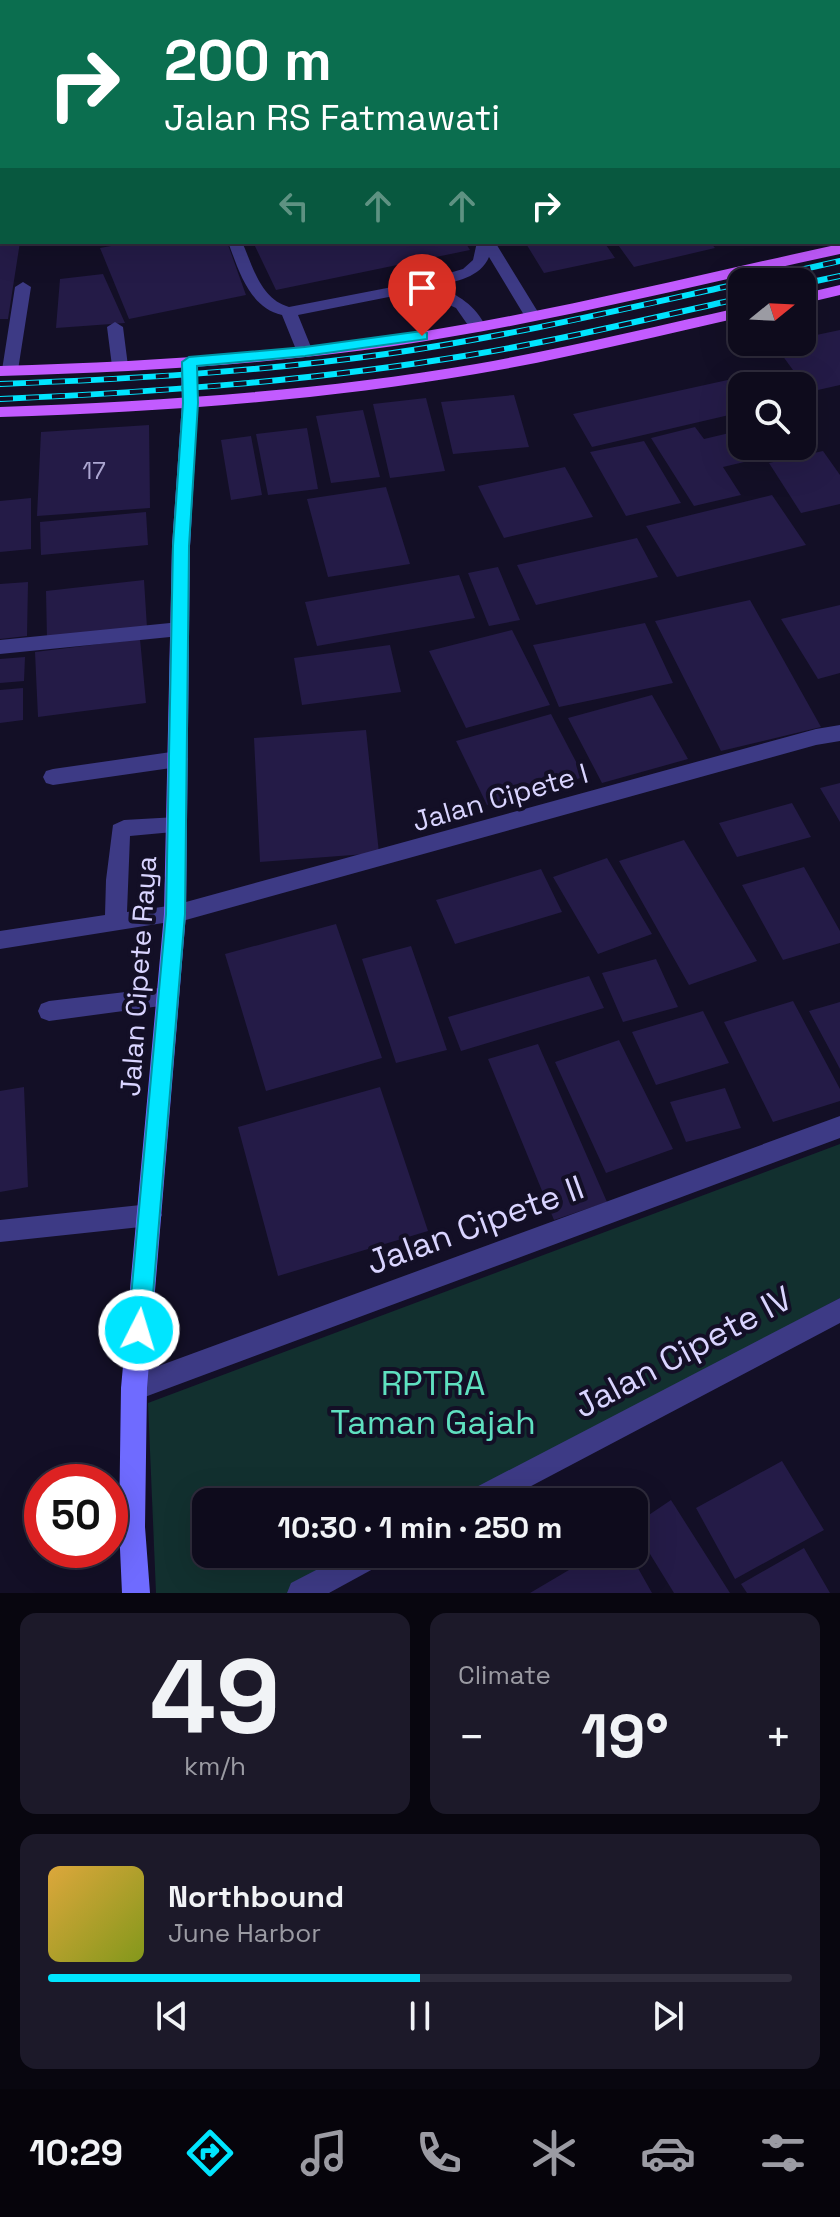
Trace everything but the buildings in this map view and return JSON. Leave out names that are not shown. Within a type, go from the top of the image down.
[{"type":"main road","points":[[5,370],[189,362],[305,352],[478,327],[840,249]]},
{"type":"main road","points":[[816,296],[840,290]]},
{"type":"main road","points":[[0,412],[190,403],[324,390],[540,357],[728,315]]},
{"type":"main road","name":"Jalan Cipete Raya","points":[[136,1593],[132,1527],[134,1388],[175,914],[181,546],[190,403],[189,362]]},
{"type":"street","points":[[236,244],[261,298],[274,311],[289,312],[420,286],[468,272],[480,262],[486,244]]},
{"type":"street","points":[[487,244],[533,317]]},
{"type":"street","points":[[420,286],[464,306],[474,315],[478,327]]},
{"type":"street","points":[[5,370],[8,325],[23,287]]},
{"type":"street","points":[[289,312],[305,352]]},
{"type":"street","points":[[115,327],[120,366]]},
{"type":"street","points":[[0,647],[180,629]]},
{"type":"street","name":"Jalan Cipete I","points":[[0,940],[175,914],[816,737],[840,733]]},
{"type":"street","points":[[53,777],[178,759]]},
{"type":"street","points":[[116,921],[120,831],[124,828],[177,825]]},
{"type":"street","points":[[49,1011],[168,996]]},
{"type":"street","name":"Jalan Cipete II","points":[[134,1388],[840,1127]]},
{"type":"street","points":[[0,1231],[150,1215]]},
{"type":"street","name":"Jalan Cipete IV","points":[[501,1488],[840,1310]]},
{"type":"street","points":[[301,1593],[348,1568]]},
{"type":"green space","name":"RPTRA Taman Gajah","points":[[840,1144],[840,1298],[485,1488],[192,1488],[192,1568],[336,1568],[290,1593],[156,1593],[148,1403]]},
{"type":"railway","points":[[809,268],[840,261]]},
{"type":"railway","points":[[816,281],[840,276]]},
{"type":"railway","points":[[0,384],[193,374],[386,354],[520,331],[728,286]]},
{"type":"railway","points":[[0,399],[118,393],[353,372],[538,343],[728,301]]},
{"type":"route","points":[[139,1330],[175,914],[181,546],[190,403],[189,362],[305,352],[422,336]]}]
